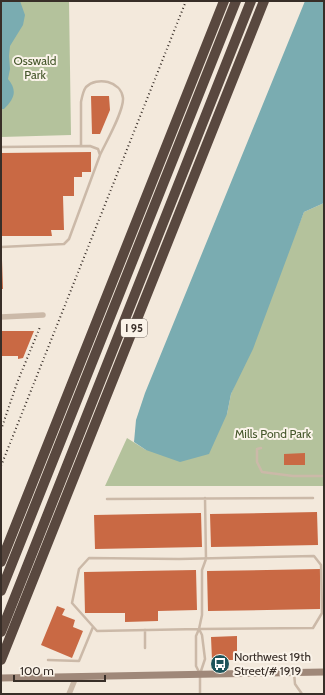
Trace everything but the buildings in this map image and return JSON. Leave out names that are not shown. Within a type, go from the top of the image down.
[{"type":"highway","points":[[1,562],[224,1]]},
{"type":"highway","points":[[1,591],[236,1]]},
{"type":"highway","points":[[1,632],[251,1]]},
{"type":"highway","name":"I 95","points":[[2,657],[264,1]]},
{"type":"street","points":[[1,317],[42,316]]},
{"type":"street","points":[[1,678],[324,672]]},
{"type":"street","points":[[69,694],[76,677]]},
{"type":"lane","points":[[1,247],[64,244],[69,239],[100,156],[121,110],[123,98],[119,89],[114,84],[107,81],[92,83],[87,87],[82,95],[82,146]]},
{"type":"lane","points":[[1,147],[90,146],[98,149],[100,156]]},
{"type":"lane","points":[[261,448],[257,449],[257,462],[262,472],[293,476],[324,476]]},
{"type":"lane","points":[[200,674],[196,666],[196,636],[200,629],[202,615],[202,570],[206,559],[205,498]]},
{"type":"lane","points":[[107,499],[313,498]]},
{"type":"lane","points":[[314,556],[322,565],[322,613],[312,628],[97,631],[93,627],[72,603],[79,569],[89,558],[206,559],[314,556]]},
{"type":"lane","points":[[48,660],[79,661],[93,627]]},
{"type":"lane","points":[[200,629],[205,659],[200,674],[200,694]]},
{"type":"lane","points":[[145,630],[146,648]]},
{"type":"lane","points":[[294,672],[295,684],[302,694]]},
{"type":"green space","name":"Osswald Park","points":[[1,1],[69,1],[71,135],[1,137]]},
{"type":"green space","name":"Mills Pond Park","points":[[324,203],[324,486],[105,486],[127,438],[146,450],[227,414],[231,394],[304,212]]},
{"type":"water","points":[[1,1],[20,1],[25,15],[23,25],[10,46],[10,69],[8,79],[13,87],[14,95],[4,109],[1,109]]},
{"type":"water","points":[[305,1],[324,1],[324,203],[304,212],[253,349],[231,394],[227,414],[209,454],[180,462],[146,450],[134,442],[136,420],[145,393]]},
{"type":"railway","points":[[1,466],[186,1]]},
{"type":"railway","points":[[1,430],[17,383],[40,327]]},
{"type":"place","name":"Northwest 19th Street/# 1919","points":[[220,664]]}]
